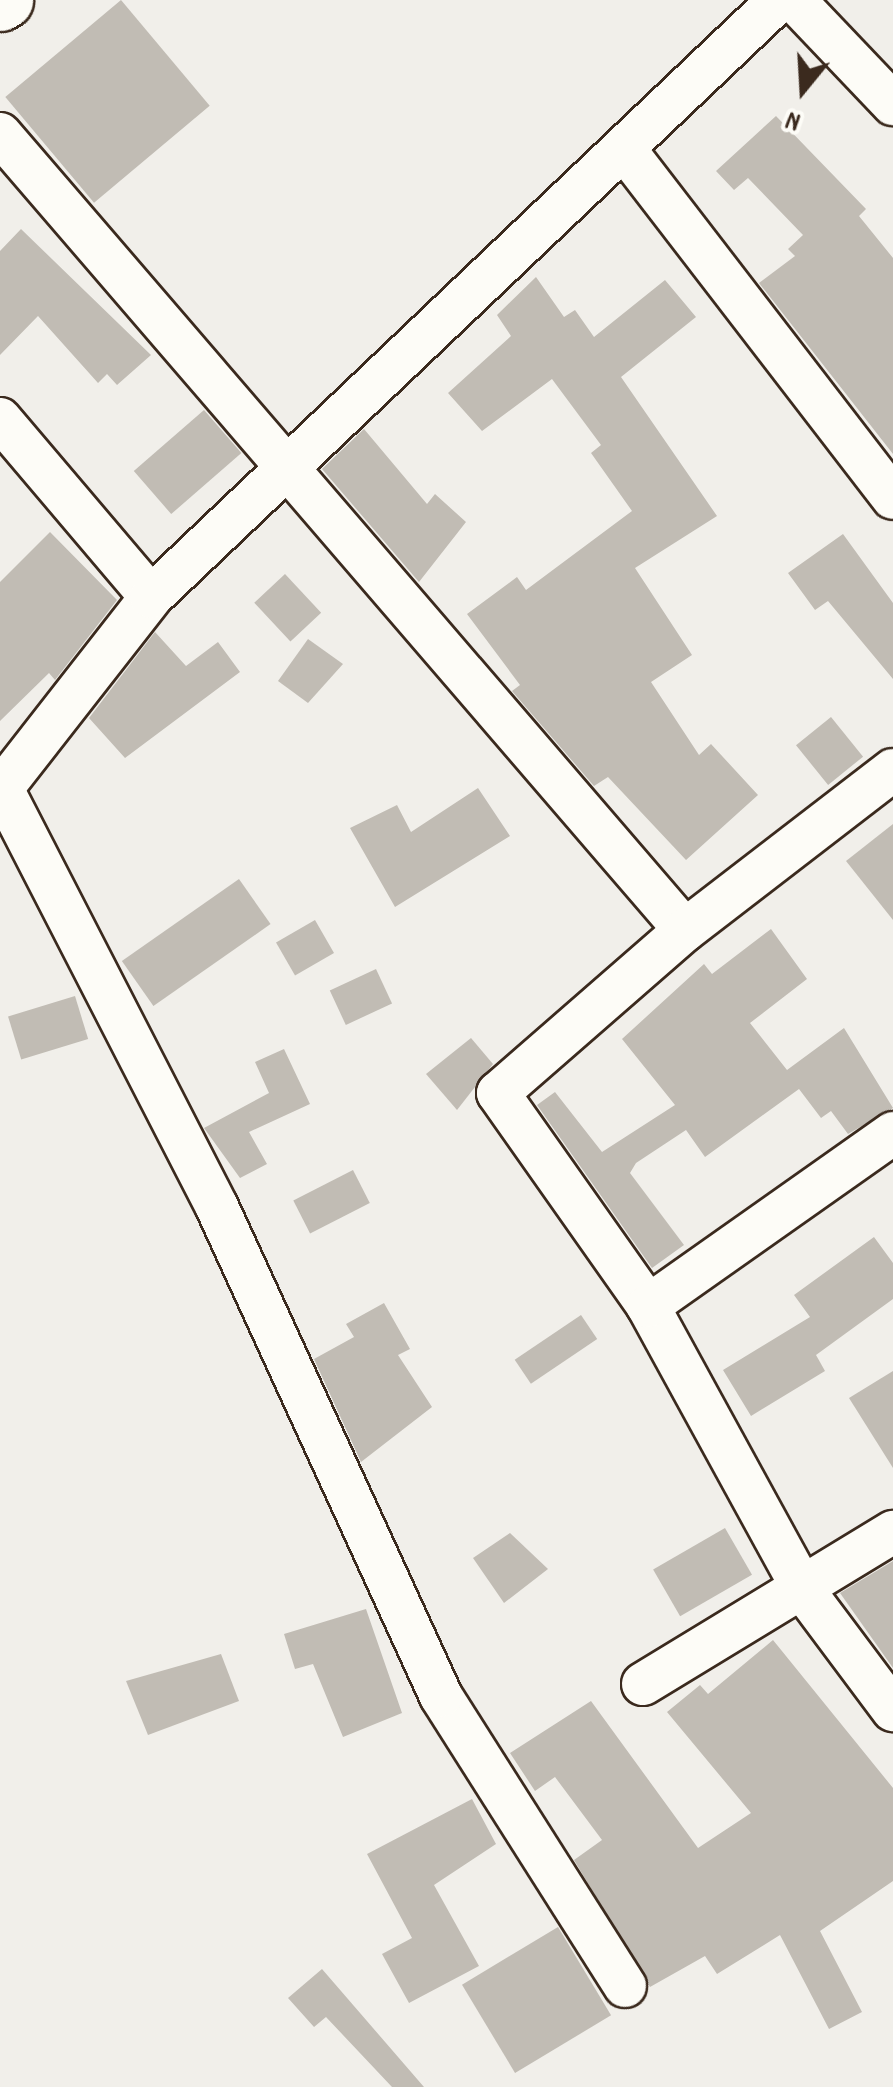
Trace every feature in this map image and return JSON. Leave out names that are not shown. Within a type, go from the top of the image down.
[{"type":"street","points":[[626,1986],[441,1696],[217,1207],[1,789],[151,597],[285,464],[625,150],[778,0]]},
{"type":"street","points":[[794,0],[893,104]]},
{"type":"street","points":[[0,134],[684,930]]},
{"type":"street","points":[[625,150],[893,498]]},
{"type":"street","points":[[0,419],[151,597]]},
{"type":"street","points":[[893,770],[684,930],[498,1094],[648,1306],[804,1591],[893,1710]]},
{"type":"street","points":[[648,1306],[893,1133]]},
{"type":"street","points":[[643,1684],[804,1591],[893,1532]]},
{"type":"building","points":[[121,0],[210,106],[94,203],[5,97]]},
{"type":"building","points":[[776,116],[866,209],[859,216],[893,258],[893,454],[759,283],[795,256],[788,249],[803,235],[748,178],[734,190],[716,171]]},
{"type":"building","points":[[21,229],[151,355],[117,385],[107,374],[98,383],[38,316],[0,355],[0,251]]},
{"type":"building","points":[[536,277],[564,317],[575,310],[594,337],[665,280],[696,317],[621,377],[717,516],[635,568],[692,655],[651,682],[699,755],[711,744],[758,795],[686,860],[608,777],[594,786],[512,691],[520,685],[467,614],[517,577],[526,590],[632,511],[591,453],[601,445],[552,379],[482,431],[448,393],[511,336],[497,315]]},
{"type":"building","points":[[204,410],[241,453],[171,514],[134,471]]},
{"type":"building","points":[[364,429],[427,504],[435,494],[466,522],[419,582],[322,469]]},
{"type":"building","points":[[50,532],[117,600],[55,680],[49,673],[0,721],[0,582]]},
{"type":"building","points":[[843,534],[893,603],[893,679],[828,601],[815,610],[788,573]]},
{"type":"building","points":[[285,574],[321,613],[290,641],[254,603]]},
{"type":"building","points":[[155,632],[186,666],[218,642],[240,672],[125,758],[89,718]]},
{"type":"building","points":[[308,639],[343,664],[308,703],[278,681]]},
{"type":"building","points":[[831,717],[863,757],[828,785],[796,745]]},
{"type":"building","points":[[478,788],[510,836],[395,907],[350,828],[397,805],[411,832]]},
{"type":"building","points":[[893,824],[893,920],[846,861]]},
{"type":"building","points":[[239,879],[271,924],[153,1006],[122,961]]},
{"type":"building","points":[[315,920],[334,953],[295,975],[276,942]]},
{"type":"building","points":[[771,929],[807,979],[750,1023],[787,1070],[844,1028],[893,1108],[848,1134],[831,1111],[821,1118],[799,1089],[705,1157],[686,1130],[636,1163],[630,1173],[684,1245],[652,1268],[537,1105],[555,1092],[602,1152],[675,1105],[622,1039],[704,964],[712,974]]},
{"type":"building","points":[[376,969],[392,1003],[346,1025],[330,991]]},
{"type":"building","points":[[75,996],[88,1039],[21,1059],[8,1016]]},
{"type":"building","points":[[471,1038],[493,1064],[457,1110],[426,1074]]},
{"type":"building","points":[[284,1049],[310,1104],[249,1132],[267,1164],[240,1178],[204,1128],[269,1093],[255,1062]]},
{"type":"building","points":[[353,1170],[370,1203],[310,1233],[293,1200]]},
{"type":"building","points":[[874,1237],[893,1263],[893,1299],[816,1355],[825,1371],[751,1416],[723,1370],[810,1317],[794,1295]]},
{"type":"building","points":[[384,1303],[410,1349],[398,1355],[432,1407],[361,1462],[314,1359],[354,1337],[346,1324]]},
{"type":"building","points":[[581,1315],[597,1339],[531,1384],[515,1360]]},
{"type":"building","points":[[893,1371],[893,1468],[849,1398]]},
{"type":"building","points":[[725,1528],[752,1575],[680,1616],[653,1570]]},
{"type":"building","points":[[510,1533],[548,1569],[504,1603],[473,1558]]},
{"type":"building","points":[[893,1561],[893,1668],[840,1593]]},
{"type":"building","points":[[366,1609],[402,1713],[343,1737],[313,1664],[295,1669],[284,1634]]},
{"type":"building","points":[[773,1640],[893,1788],[893,1881],[820,1931],[862,2012],[829,2029],[780,1935],[717,1974],[705,1956],[650,1987],[574,1860],[602,1840],[555,1777],[535,1791],[510,1753],[591,1701],[698,1848],[751,1813],[667,1712],[700,1685],[708,1694]]},
{"type":"building","points":[[221,1654],[239,1701],[148,1735],[126,1681]]},
{"type":"building","points":[[472,1799],[496,1844],[434,1885],[479,1966],[409,2003],[382,1954],[412,1938],[367,1854]]},
{"type":"building","points":[[558,1927],[611,2015],[515,2073],[462,1985]]},
{"type":"building","points":[[322,1969],[424,2087],[392,2087],[326,2017],[314,2027],[288,1998]]}]
